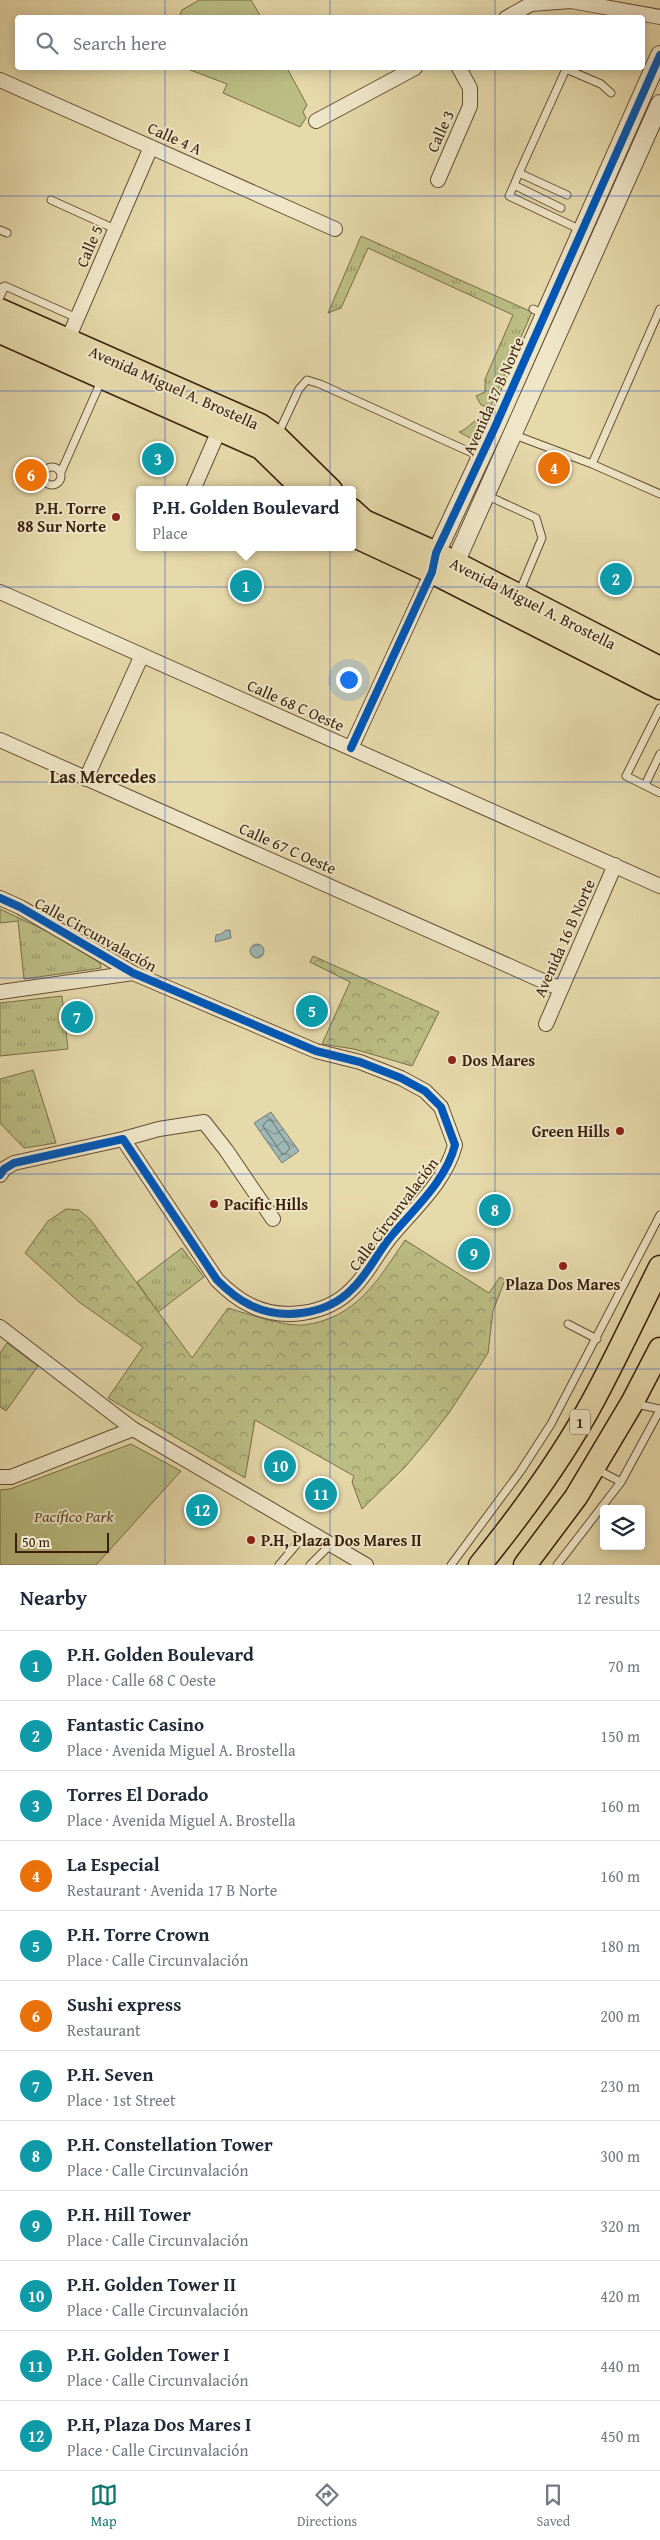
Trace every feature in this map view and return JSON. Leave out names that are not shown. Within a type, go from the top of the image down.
[{"type":"main road","name":"Avenida Miguel A. Brostella","points":[[0,310],[63,349],[103,377],[261,448],[300,486]]},
{"type":"main road","name":"Avenida Miguel A. Brostella","points":[[0,332],[63,349],[248,419],[277,437],[328,486]]},
{"type":"main road","name":"Avenida Miguel A. Brostella","points":[[356,514],[364,521],[605,650],[660,668]]},
{"type":"main road","name":"Avenida Miguel A. Brostella","points":[[356,536],[441,563],[517,595],[605,650],[660,688]]},
{"type":"main road","name":"1","points":[[480,1565],[516,1522],[560,1457],[593,1400],[660,1267]]},
{"type":"main road","name":"1","points":[[524,1565],[576,1497],[632,1403],[660,1349]]},
{"type":"street","points":[[511,15],[531,4],[571,1],[660,17]]},
{"type":"street","name":"Avenida 17 B Norte","points":[[351,748],[441,563],[539,312],[583,231],[660,55]]},
{"type":"street","points":[[316,120],[411,70]]},
{"type":"street","name":"Calle 3","points":[[438,180],[470,106],[470,88],[460,70]]},
{"type":"street","name":"Calle 4 A","points":[[0,80],[335,230]]},
{"type":"street","name":"Avenida 17 B Norte","points":[[441,563],[486,496],[660,104]]},
{"type":"street","name":"Calle 5","points":[[63,349],[151,147]]},
{"type":"street","points":[[195,486],[220,428]]},
{"type":"street","name":"Calle 68 C Oeste","points":[[0,592],[660,886]]},
{"type":"street","points":[[86,778],[142,655]]},
{"type":"street","name":"Calle 67 C Oeste","points":[[0,740],[561,988]]},
{"type":"street","name":"Avenida 16 B Norte","points":[[546,1024],[615,865]]},
{"type":"street","name":"Calle Circunvalación","points":[[0,898],[20,907],[133,973],[316,1051],[360,1062],[426,1090],[441,1107],[455,1144],[444,1174],[390,1237],[366,1274],[351,1291],[335,1303],[317,1311],[272,1313],[251,1306],[233,1295],[217,1280],[123,1139]]},
{"type":"street","points":[[0,992],[133,973]]},
{"type":"street","points":[[0,1175],[4,1169],[14,1163],[123,1139],[159,1129],[204,1122],[226,1150],[273,1219]]},
{"type":"street","points":[[0,1326],[133,1429],[366,1565]]},
{"type":"street","points":[[0,1477],[11,1477],[133,1429]]},
{"type":"lane","points":[[566,70],[509,196],[583,231]]},
{"type":"lane","points":[[568,70],[601,84],[611,94]]},
{"type":"lane","points":[[519,173],[567,195]]},
{"type":"lane","points":[[514,185],[561,208]]},
{"type":"lane","points":[[51,200],[115,229]]},
{"type":"lane","points":[[0,297],[2,287],[76,318]]},
{"type":"lane","points":[[592,464],[660,309]]},
{"type":"lane","points":[[60,472],[103,377]]},
{"type":"lane","points":[[277,437],[299,389],[307,380],[320,384],[481,457]]},
{"type":"lane","points":[[495,427],[592,464],[660,494]]},
{"type":"lane","points":[[486,496],[536,518],[542,538],[517,595]]},
{"type":"lane","points":[[660,709],[626,776],[660,793]]},
{"type":"lane","points":[[645,785],[660,754]]},
{"type":"lane","points":[[451,1565],[523,1467],[551,1424],[660,1215]]},
{"type":"lane","points":[[568,1324],[597,1339]]},
{"type":"lane","points":[[558,1565],[621,1482],[660,1410],[632,1403]]},
{"type":"lane","points":[[594,1468],[621,1482]]},
{"type":"lane","points":[[279,1565],[308,1531]]},
{"type":"lane","points":[[310,1565],[331,1544]]},
{"type":"green space","points":[[199,0],[251,0],[260,15],[180,15],[182,10]]},
{"type":"green space","points":[[190,70],[288,70],[307,105],[303,112],[306,118],[300,127],[223,93],[227,84]]},
{"type":"green space","points":[[361,236],[532,312],[490,408],[481,405],[476,396],[485,392],[485,379],[513,315],[368,248],[341,308],[328,313]]},
{"type":"green space","points":[[480,418],[485,420],[476,441],[459,432],[474,421]]},
{"type":"green space","points":[[0,909],[57,936],[100,963],[101,968],[24,979],[18,921],[0,923]]},
{"type":"green space","points":[[313,956],[439,1012],[412,1066],[354,1049],[322,1044],[350,982],[310,962]]},
{"type":"green space","points":[[62,996],[68,1049],[0,1056],[0,1003]]},
{"type":"green space","points":[[33,1070],[56,1143],[24,1148],[0,1123],[0,1079]]},
{"type":"green space","points":[[66,1209],[79,1210],[90,1219],[192,1358],[228,1308],[296,1325],[321,1321],[338,1315],[364,1295],[375,1283],[405,1240],[489,1293],[500,1277],[505,1280],[493,1311],[488,1353],[449,1413],[427,1441],[405,1467],[362,1509],[352,1482],[354,1476],[255,1420],[245,1478],[108,1398],[143,1347],[79,1302],[25,1253],[48,1221]]},
{"type":"green space","points":[[182,1248],[204,1277],[158,1312],[137,1282]]},
{"type":"green space","points":[[7,1343],[38,1366],[6,1411],[0,1407],[0,1353]]},
{"type":"green space","name":"Pacífico Park","points":[[131,1444],[181,1471],[96,1565],[0,1565],[0,1490],[10,1489]]},
{"type":"water","points":[[230,930],[231,938],[215,942],[216,935]]},
{"type":"water","points":[[257,944],[262,946],[264,951],[262,956],[257,958],[252,956],[250,951],[252,946]]},
{"type":"water","points":[[271,1112],[299,1151],[282,1163],[254,1123]]},
{"type":"cycle path","points":[[351,748],[432,572],[436,553],[495,427],[660,55]]},
{"type":"cycle path","points":[[0,898],[20,907],[133,973],[316,1051],[360,1062],[401,1078],[425,1091],[441,1107],[455,1145],[445,1170],[352,1289],[330,1305],[304,1313],[290,1314],[276,1313],[250,1305],[232,1294],[217,1280],[123,1139],[14,1163],[4,1169],[0,1175]]},
{"type":"place","name":"Torres El Dorado","points":[[158,459]]},
{"type":"place","name":"La Especial","points":[[554,468]]},
{"type":"place","name":"Sushi express","points":[[31,475]]},
{"type":"place","name":"P.H. Torre 88 Sur Norte","points":[[116,517]]},
{"type":"place","name":"Fantastic Casino","points":[[616,579]]},
{"type":"place","name":"P.H. Golden Boulevard","points":[[246,586]]},
{"type":"place","name":"P.H. Torre Crown","points":[[312,1011]]},
{"type":"place","name":"P.H. Seven","points":[[77,1017]]},
{"type":"place","name":"Dos Mares","points":[[452,1060]]},
{"type":"place","name":"Green Hills","points":[[620,1131]]},
{"type":"place","name":"Pacific Hills","points":[[214,1204]]},
{"type":"place","name":"P.H. Constellation Tower","points":[[495,1210]]},
{"type":"place","name":"P.H. Hill Tower","points":[[474,1254]]},
{"type":"place","name":"Plaza Dos Mares","points":[[563,1266]]},
{"type":"place","name":"P.H. Golden Tower II","points":[[280,1466]]},
{"type":"place","name":"P.H. Golden Tower I","points":[[321,1494]]},
{"type":"place","name":"P.H, Plaza Dos Mares I","points":[[202,1510]]},
{"type":"place","name":"P.H, Plaza Dos Mares II","points":[[251,1540]]},
{"type":"district","name":"Las Mercedes","points":[[103,776]]}]
